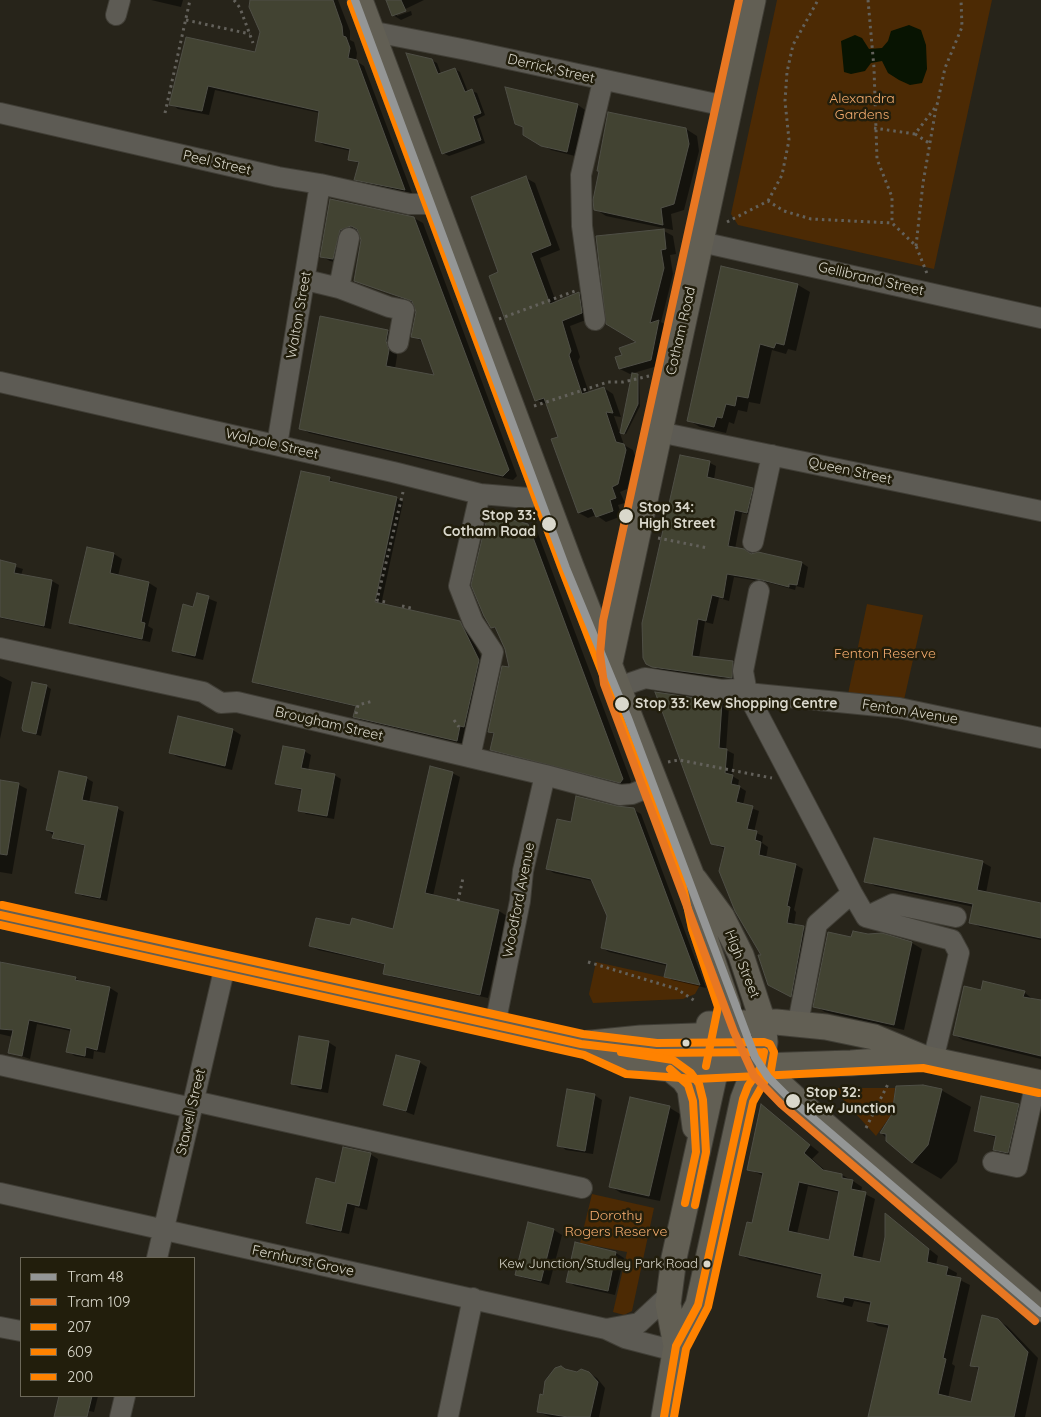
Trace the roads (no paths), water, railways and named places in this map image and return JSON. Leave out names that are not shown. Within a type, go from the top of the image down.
[{"type":"main road","name":"High Street","points":[[360,0],[543,492],[691,874],[705,938],[728,1006],[721,1046],[676,1241],[668,1296],[676,1349]]},
{"type":"main road","name":"Cotham Road","points":[[610,662],[658,432],[753,0]]},
{"type":"main road","name":"High Street","points":[[691,874],[715,907],[730,933],[754,991],[763,1022],[759,1056]]},
{"type":"main road","points":[[0,915],[587,1045],[622,1063],[670,1068],[721,1046],[763,1022],[798,1023],[866,1035],[929,1059],[1038,1082]]},
{"type":"main road","points":[[587,1045],[634,1027],[759,1056],[851,1063],[929,1059]]},
{"type":"main road","points":[[759,1056],[818,1119],[1041,1309]]},
{"type":"main road","points":[[664,1417],[676,1349],[698,1305],[744,1099],[759,1056]]},
{"type":"main road","points":[[670,1068],[684,1080],[692,1094],[696,1152]]},
{"type":"street","name":"Derrick Street","points":[[372,34],[380,33],[459,48],[603,81],[730,107]]},
{"type":"street","points":[[595,320],[582,226],[581,175],[603,81]]},
{"type":"street","name":"Peel Street","points":[[0,113],[278,177],[311,182],[409,204],[436,204]]},
{"type":"street","name":"Walton Street","points":[[277,445],[306,280],[311,182]]},
{"type":"street","points":[[339,288],[349,238]]},
{"type":"street","name":"Gellibrand Street","points":[[701,242],[1041,318]]},
{"type":"street","points":[[306,280],[339,288],[389,307],[404,310],[398,343]]},
{"type":"street","name":"Walpole Street","points":[[0,382],[277,445],[480,494],[528,498],[543,492]]},
{"type":"street","name":"Queen Street","points":[[658,432],[1041,511]]},
{"type":"street","points":[[753,542],[772,455]]},
{"type":"street","points":[[470,757],[493,652],[473,622],[459,586],[480,494]]},
{"type":"street","points":[[759,591],[743,671],[747,693],[852,893],[866,917],[952,940],[958,953],[929,1059]]},
{"type":"street","name":"Brougham Street","points":[[0,648],[203,692],[221,702],[236,702],[452,735],[470,757],[624,796],[654,776]]},
{"type":"street","name":"Fenton Avenue","points":[[619,687],[645,678],[714,689],[739,689],[747,693],[900,708],[1041,738]]},
{"type":"street","name":"Woodford Avenue","points":[[495,1025],[520,901],[523,871],[545,775]]},
{"type":"street","points":[[798,1023],[817,924],[852,893]]},
{"type":"street","points":[[866,917],[893,904],[956,917]]},
{"type":"street","name":"Stawell Street","points":[[158,1257],[225,966]]},
{"type":"street","points":[[0,1065],[193,1104],[582,1188]]},
{"type":"street","points":[[993,1162],[1017,1167],[1038,1082]]},
{"type":"street","name":"Fernhurst Grove","points":[[0,1193],[473,1298],[606,1329],[633,1341],[676,1349]]},
{"type":"street","name":"Fernhurst Grove","points":[[606,1329],[639,1323],[668,1296]]},
{"type":"street","points":[[448,1417],[473,1298]]},
{"type":"street","points":[[0,1326],[20,1331]]},
{"type":"street","points":[[120,1417],[125,1397]]},
{"type":"tram line","name":"48","points":[[355,0],[566,568],[628,718],[755,1057],[768,1077],[787,1096],[1041,1313]]},
{"type":"tram line","name":"109","points":[[739,0],[603,621],[600,654],[604,684],[734,1032],[754,1076],[781,1104],[1035,1321]]},
{"type":"tram line","points":[[664,815],[690,864]]},
{"type":"place","name":"Stop 34: High Street","points":[[626,516]]},
{"type":"place","name":"Stop 33: Cotham Road","points":[[549,524]]},
{"type":"place","name":"Stop 33: Kew Shopping Centre","points":[[622,704]]},
{"type":"place","name":"Stop 32: Kew Junction","points":[[793,1101]]},
{"type":"place","name":"Kew Junction/Studley Park Road","points":[[707,1264]]},
{"type":"park label","name":"Alexandra Gardens","points":[[862,108]]},
{"type":"park label","name":"Fenton Reserve","points":[[885,654]]},
{"type":"park label","name":"Dorothy Rogers Reserve","points":[[616,1224]]}]
